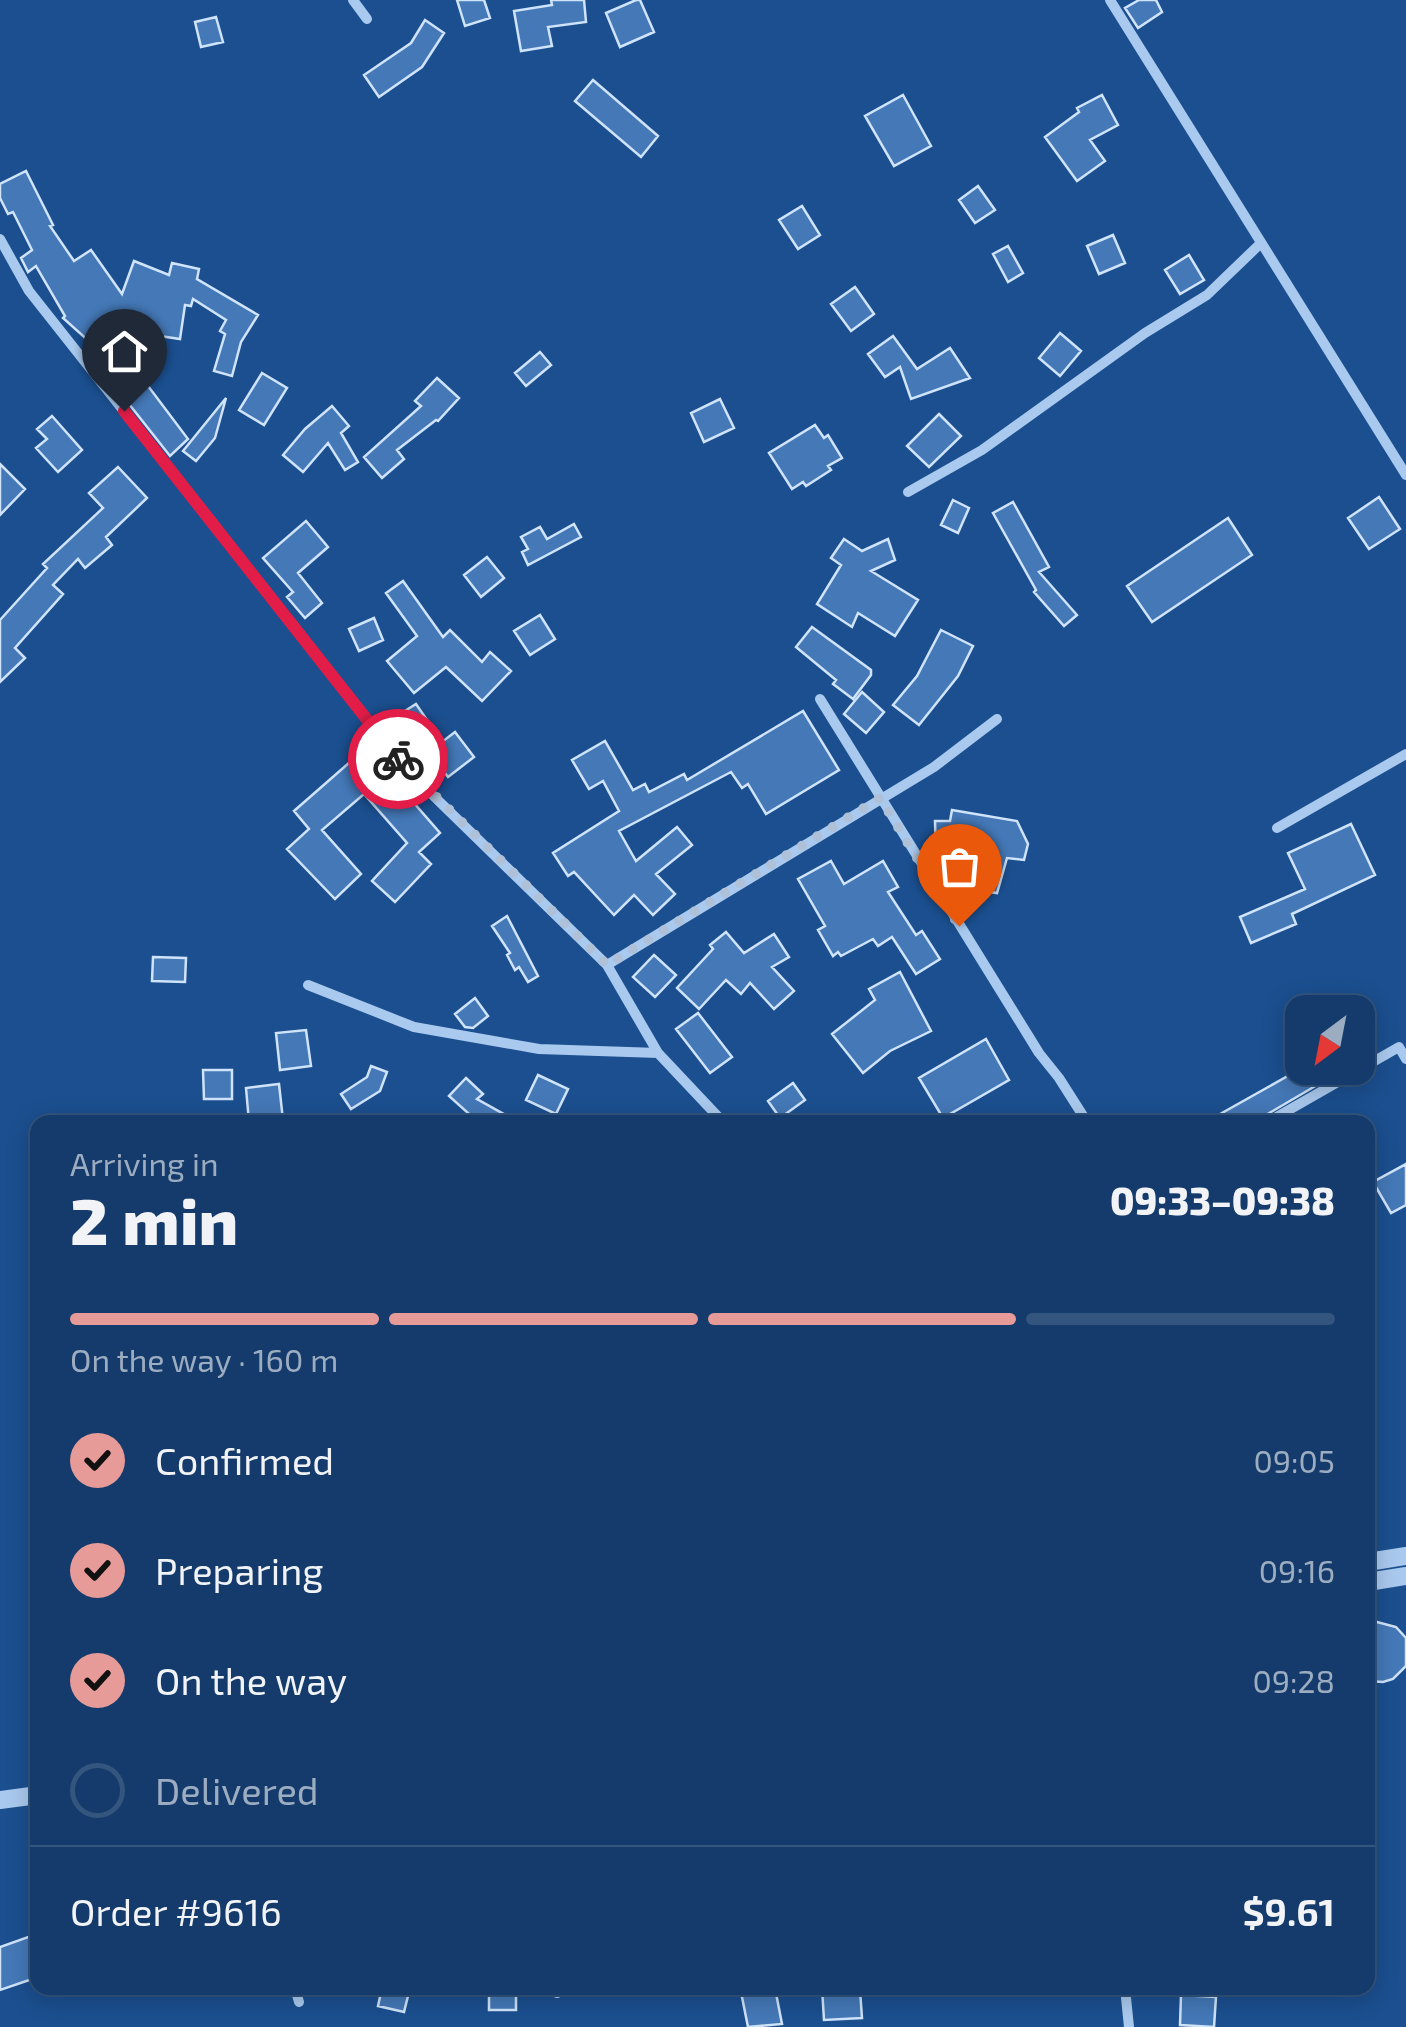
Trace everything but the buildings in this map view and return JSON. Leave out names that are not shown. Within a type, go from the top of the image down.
[{"type":"street","points":[[353,0],[367,19]]},
{"type":"street","points":[[1110,0],[1406,475]]},
{"type":"street","points":[[0,239],[29,291],[408,771],[607,965],[658,1053],[716,1115]]},
{"type":"street","points":[[908,492],[982,450],[1145,333],[1207,295],[1261,242]]},
{"type":"street","points":[[820,699],[1039,1053],[1082,1115]]},
{"type":"street","points":[[607,965],[934,767],[997,719]]},
{"type":"street","points":[[1277,828],[1406,754]]},
{"type":"street","points":[[308,985],[414,1027],[539,1049],[658,1053]]},
{"type":"street","points":[[1280,1115],[1402,1045],[1406,1059]]},
{"type":"street","points":[[1375,1561],[1406,1556]]},
{"type":"street","points":[[1375,1581],[1406,1576]]},
{"type":"street","points":[[0,1800],[30,1796]]},
{"type":"street","points":[[297,1995],[299,2002]]},
{"type":"street","points":[[1126,1995],[1128,2027]]},
{"type":"way so far","points":[[398,759],[607,965],[880,798],[959,926]]},
{"type":"route","points":[[124,411],[398,759]]}]
